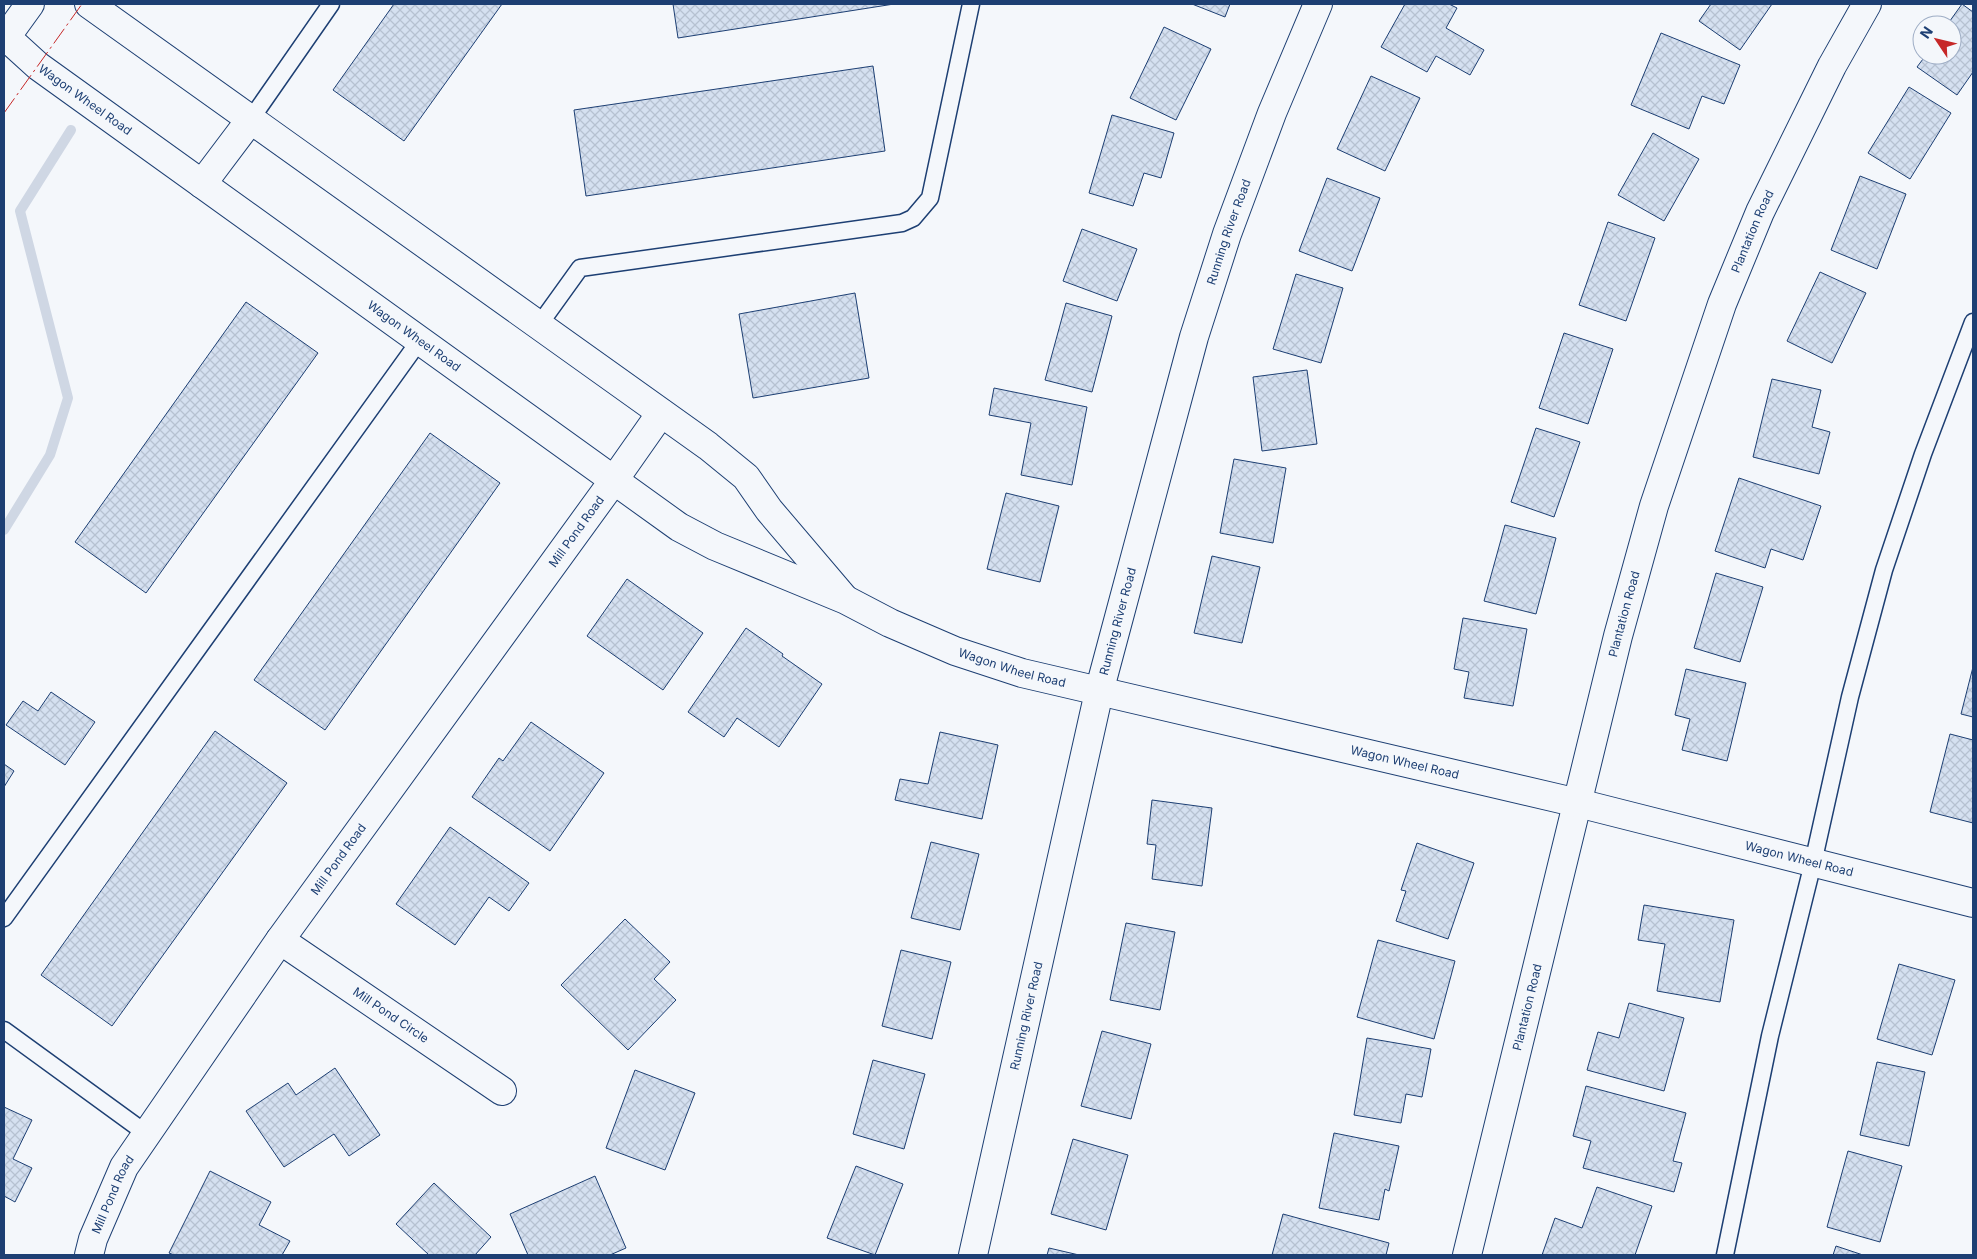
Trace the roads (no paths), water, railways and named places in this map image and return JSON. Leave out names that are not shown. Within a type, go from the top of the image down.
[{"type":"street","points":[[4,38],[30,4]]},
{"type":"street","name":"Wagon Wheel Road","points":[[89,4],[708,446],[746,477],[769,510],[846,600]]},
{"type":"street","name":"Running River Road","points":[[973,1255],[1099,692],[1194,337],[1228,234],[1272,114],[1318,4]]},
{"type":"street","name":"Plantation Road","points":[[1468,1255],[1618,636],[1651,514],[1722,304],[1760,212],[1832,66],[1867,4]]},
{"type":"street","name":"Wagon Wheel Road","points":[[4,38],[38,66],[679,527],[715,546],[846,600],[890,623],[955,651],[1022,673],[1578,803],[1973,903]]},
{"type":"street","points":[[202,184],[251,119]]},
{"type":"street","name":"Mill Pond Road","points":[[89,1255],[93,1240],[124,1167],[280,940],[661,413]]},
{"type":"street","name":"Mill Pond Circle","points":[[280,940],[502,1091]]},
{"type":"lane","points":[[251,119],[331,4]]},
{"type":"lane","points":[[539,325],[580,268],[902,223],[913,218],[930,198],[971,4]]},
{"type":"lane","points":[[1725,1255],[1770,1036],[1813,863],[1850,697],[1884,570],[1923,454],[1973,322]]},
{"type":"lane","points":[[4,918],[420,340]]},
{"type":"lane","points":[[4,1030],[147,1134]]},
{"type":"waterway","points":[[4,530],[50,455],[68,398],[20,211],[71,130]]}]
